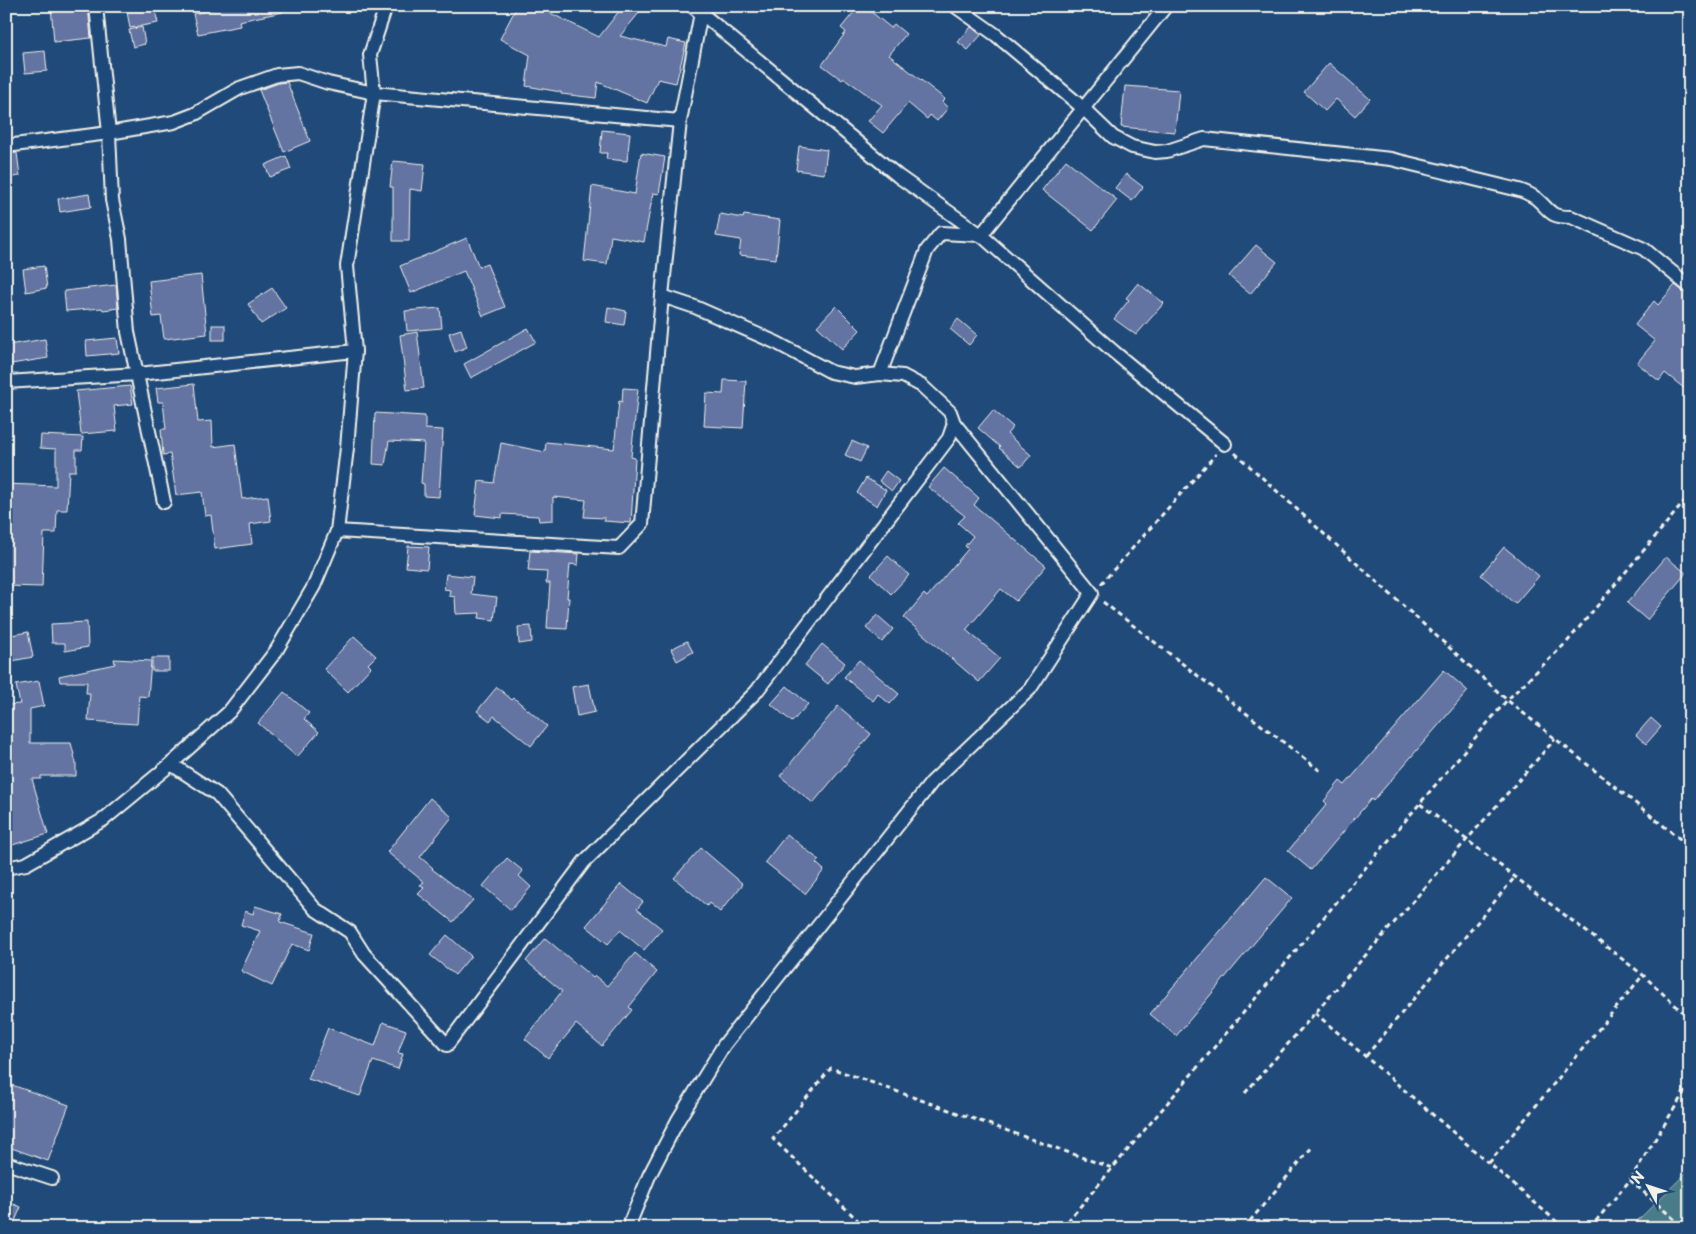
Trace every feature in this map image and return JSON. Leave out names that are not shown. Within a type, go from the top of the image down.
[{"type":"street","points":[[96,6],[109,133],[112,200],[120,239],[128,332],[164,502]]},
{"type":"street","points":[[6,868],[26,864],[103,820],[171,764],[229,712],[276,651],[314,586],[337,531],[347,448],[355,351],[347,266],[374,93],[370,55],[386,6]]},
{"type":"street","points":[[955,6],[996,36],[1083,108],[1113,137],[1132,147],[1155,152],[1167,151],[1204,139],[1391,159],[1519,190],[1536,198],[1553,215],[1571,217],[1644,249],[1690,287]]},
{"type":"street","points":[[980,235],[1166,6]]},
{"type":"street","points":[[337,531],[619,548],[642,524],[680,121],[700,8]]},
{"type":"street","points":[[700,8],[898,176],[980,235],[1114,352],[1225,444]]},
{"type":"street","points":[[6,146],[109,133],[174,122],[195,114],[240,88],[277,75],[298,73],[328,83],[374,93],[680,121]]},
{"type":"street","points":[[880,374],[927,250],[941,233],[980,235]]},
{"type":"street","points":[[631,1228],[631,1220],[649,1176],[678,1120],[724,1045],[932,782],[1030,689],[1092,593],[954,423],[950,412],[922,386],[903,376],[880,374],[855,377],[831,372],[778,343],[695,307],[662,296]]},
{"type":"street","points":[[6,382],[138,374],[355,351]]},
{"type":"street","points":[[171,764],[216,794],[315,909],[350,932],[364,954],[446,1045],[584,862],[756,692],[949,438],[954,423]]},
{"type":"street","points":[[6,1163],[52,1178]]},
{"type":"path","points":[[1324,773],[1092,593],[1225,444],[1507,700],[1690,847]]},
{"type":"path","points":[[1062,1228],[1507,700],[1567,642],[1690,495]]},
{"type":"path","points":[[1245,1093],[1555,738]]},
{"type":"path","points":[[1420,804],[1643,975],[1690,1018]]},
{"type":"path","points":[[1366,1056],[1516,877]]},
{"type":"path","points":[[1489,1162],[1643,975]]},
{"type":"path","points":[[1315,1013],[1564,1228]]},
{"type":"path","points":[[866,1228],[773,1139],[831,1068],[1112,1168]]},
{"type":"path","points":[[1590,1228],[1630,1180],[1690,1083]]},
{"type":"path","points":[[1244,1228],[1313,1146]]},
{"type":"path","points":[[1630,1180],[1684,1228]]},
{"type":"green space","points":[[1690,1169],[1690,1228],[1630,1228]]},
{"type":"building","points":[[51,6],[88,6],[91,38],[54,42]]},
{"type":"building","points":[[126,6],[154,6],[158,23],[130,28]]},
{"type":"building","points":[[230,6],[283,6],[283,12],[239,21],[240,26],[198,34],[193,14]]},
{"type":"building","points":[[517,6],[548,6],[546,11],[599,37],[623,6],[630,6],[639,13],[620,36],[666,47],[668,39],[686,43],[676,83],[658,79],[647,103],[598,82],[596,98],[561,94],[561,92],[526,86],[530,55],[500,39]]},
{"type":"building","points":[[859,6],[864,6],[891,28],[894,24],[906,34],[889,55],[945,99],[942,102],[948,108],[937,121],[930,115],[927,119],[908,103],[883,133],[868,121],[882,105],[822,65],[846,32],[841,28]]},
{"type":"building","points":[[142,27],[145,44],[133,47],[129,30]]},
{"type":"building","points":[[971,27],[981,35],[968,50],[958,42]]},
{"type":"building","points":[[45,51],[47,71],[25,73],[23,53]]},
{"type":"building","points":[[1329,63],[1370,99],[1355,116],[1336,99],[1325,111],[1304,92]]},
{"type":"building","points":[[287,82],[310,141],[284,152],[259,90]]},
{"type":"building","points":[[1125,86],[1179,90],[1175,132],[1121,127]]},
{"type":"building","points":[[602,130],[630,133],[627,161],[606,159],[607,153],[600,153]]},
{"type":"building","points":[[799,146],[827,150],[824,174],[796,170]]},
{"type":"building","points":[[17,153],[20,176],[6,178],[6,154]]},
{"type":"building","points":[[641,153],[665,157],[659,194],[653,193],[644,242],[611,236],[607,264],[584,261],[592,186],[635,194]]},
{"type":"building","points":[[286,156],[291,169],[270,177],[265,165]]},
{"type":"building","points":[[1066,160],[1117,200],[1093,230],[1042,190]]},
{"type":"building","points":[[393,161],[425,164],[422,191],[410,189],[409,241],[393,241],[393,187],[390,187]]},
{"type":"building","points":[[1126,174],[1143,187],[1132,201],[1115,188]]},
{"type":"building","points":[[89,194],[91,207],[60,212],[58,199]]},
{"type":"building","points":[[720,214],[743,218],[744,215],[780,220],[776,259],[739,255],[741,240],[716,236]]},
{"type":"building","points":[[467,238],[479,267],[487,264],[505,307],[483,316],[464,271],[411,293],[400,266]]},
{"type":"building","points":[[1256,245],[1277,262],[1250,294],[1229,276]]},
{"type":"building","points":[[44,266],[47,288],[26,292],[23,269]]},
{"type":"building","points":[[201,275],[207,334],[164,339],[161,316],[153,317],[149,281]]},
{"type":"building","points":[[1138,283],[1164,303],[1136,335],[1114,319],[1129,300],[1126,298]]},
{"type":"building","points":[[116,285],[118,308],[66,311],[64,291]]},
{"type":"building","points":[[1675,285],[1690,295],[1690,393],[1665,373],[1659,381],[1637,363],[1655,341],[1635,325],[1654,301],[1658,305]]},
{"type":"building","points":[[272,288],[286,308],[261,324],[248,304]]},
{"type":"building","points":[[836,306],[860,330],[842,349],[817,326]]},
{"type":"building","points":[[608,307],[626,311],[624,325],[606,322]]},
{"type":"building","points":[[440,308],[442,328],[407,331],[405,311]]},
{"type":"building","points":[[958,319],[977,335],[969,345],[950,329]]},
{"type":"building","points":[[212,325],[225,325],[225,340],[212,340]]},
{"type":"building","points":[[528,328],[536,342],[471,378],[464,364]]},
{"type":"building","points":[[461,329],[467,347],[455,352],[449,333]]},
{"type":"building","points":[[417,332],[424,388],[407,390],[400,335]]},
{"type":"building","points":[[117,338],[119,353],[87,356],[86,341]]},
{"type":"building","points":[[45,339],[48,358],[11,364],[8,345]]},
{"type":"building","points":[[724,380],[746,381],[743,428],[704,426],[706,393],[723,394]]},
{"type":"building","points":[[194,384],[198,422],[212,421],[213,447],[235,444],[242,499],[268,496],[271,521],[250,524],[252,544],[215,549],[211,515],[205,516],[202,492],[176,495],[170,454],[163,455],[161,429],[166,429],[163,402],[158,402],[156,388]]},
{"type":"building","points":[[130,386],[133,404],[114,406],[117,431],[81,434],[76,391]]},
{"type":"building","points":[[623,388],[638,389],[631,457],[635,458],[631,523],[604,521],[605,518],[584,517],[586,500],[553,497],[553,520],[539,521],[538,516],[502,514],[502,518],[475,515],[479,481],[494,483],[501,443],[545,452],[546,442],[614,449],[619,401],[622,402]]},
{"type":"building","points":[[993,410],[1013,427],[1007,434],[1031,455],[1021,467],[978,428]]},
{"type":"building","points":[[375,413],[425,416],[425,429],[443,430],[439,497],[424,496],[424,484],[421,483],[424,443],[389,441],[385,465],[373,464]]},
{"type":"building","points":[[41,435],[83,437],[82,450],[76,450],[76,471],[69,471],[67,510],[57,510],[56,533],[44,533],[42,587],[6,586],[6,484],[56,486],[56,449],[40,448]]},
{"type":"building","points":[[852,441],[867,448],[860,462],[845,455]]},
{"type":"building","points":[[944,468],[979,498],[974,505],[1046,566],[1016,601],[1001,589],[966,630],[1000,658],[979,682],[904,618],[924,594],[927,597],[968,549],[965,546],[973,536],[958,523],[965,516],[928,487]]},
{"type":"building","points":[[886,471],[899,481],[892,491],[879,481]]},
{"type":"building","points":[[866,478],[886,490],[877,506],[857,493]]},
{"type":"building","points":[[408,546],[429,547],[427,569],[406,567]]},
{"type":"building","points":[[1504,547],[1539,576],[1515,604],[1481,575]]},
{"type":"building","points":[[530,551],[579,554],[578,565],[570,564],[567,629],[547,628],[550,583],[546,583],[547,572],[528,571]]},
{"type":"building","points":[[888,556],[909,575],[891,594],[871,575]]},
{"type":"building","points":[[1666,557],[1686,573],[1647,620],[1627,603]]},
{"type":"building","points":[[446,574],[473,577],[471,594],[497,597],[494,620],[479,618],[480,613],[456,614],[455,597],[449,596],[450,590],[444,589]]},
{"type":"building","points":[[877,615],[893,629],[882,642],[866,628]]},
{"type":"building","points":[[87,622],[88,647],[65,651],[65,643],[52,643],[51,624]]},
{"type":"building","points":[[531,626],[532,642],[519,644],[518,627]]},
{"type":"building","points":[[28,632],[33,657],[6,662],[6,636]]},
{"type":"building","points":[[354,636],[376,656],[368,664],[371,667],[348,692],[324,669]]},
{"type":"building","points":[[687,641],[693,652],[677,661],[671,649]]},
{"type":"building","points":[[822,644],[845,663],[828,684],[805,665]]},
{"type":"building","points":[[152,658],[169,658],[169,671],[152,671]]},
{"type":"building","points":[[114,659],[151,661],[148,697],[139,696],[137,724],[88,721],[90,693],[86,693],[87,682],[60,682],[59,676],[115,664]]},
{"type":"building","points":[[859,660],[899,694],[890,704],[878,694],[873,701],[844,677]]},
{"type":"building","points":[[1444,670],[1468,691],[1373,801],[1371,799],[1311,870],[1288,851],[1327,804],[1324,801],[1340,781],[1345,785]]},
{"type":"building","points":[[39,681],[44,706],[30,709],[30,743],[71,743],[76,763],[76,776],[41,776],[41,779],[32,779],[48,834],[6,847],[6,705],[20,704],[16,685]]},
{"type":"building","points":[[589,684],[595,712],[577,716],[572,687]]},
{"type":"building","points":[[787,686],[808,704],[792,722],[771,704]]},
{"type":"building","points":[[497,687],[512,700],[514,698],[547,726],[531,746],[494,716],[490,721],[477,711]]},
{"type":"building","points":[[284,692],[309,713],[304,719],[319,732],[297,757],[258,723]]},
{"type":"building","points":[[838,706],[871,734],[813,803],[780,776]]},
{"type":"building","points":[[1651,718],[1661,727],[1646,744],[1636,735]]},
{"type":"building","points":[[430,798],[452,817],[420,857],[432,869],[473,900],[453,922],[418,894],[424,888],[420,885],[424,882],[387,852]]},
{"type":"building","points":[[787,834],[819,860],[816,863],[824,870],[805,894],[765,862]]},
{"type":"building","points":[[701,848],[743,884],[720,912],[709,903],[707,906],[674,878]]},
{"type":"building","points":[[507,858],[523,871],[519,876],[531,887],[511,910],[483,886]]},
{"type":"building","points":[[1266,877],[1292,898],[1176,1036],[1150,1014]]},
{"type":"building","points":[[621,884],[643,902],[637,909],[662,929],[644,950],[620,930],[608,944],[586,926]]},
{"type":"building","points":[[255,906],[282,914],[280,922],[314,933],[309,950],[292,944],[272,986],[241,971],[260,931],[241,925],[245,911],[253,914]]},
{"type":"building","points":[[447,935],[471,956],[455,975],[430,955]]},
{"type":"building","points":[[545,938],[593,978],[595,976],[607,986],[635,953],[657,972],[629,1007],[632,1010],[602,1046],[576,1024],[548,1058],[525,1039],[562,991],[526,961]]},
{"type":"building","points":[[383,1022],[406,1030],[398,1053],[403,1054],[398,1069],[373,1061],[360,1096],[308,1079],[328,1028],[375,1046]]},
{"type":"building","points":[[6,1083],[69,1105],[48,1161],[6,1146]]},
{"type":"building","points":[[6,1201],[21,1207],[12,1228],[6,1228]]}]
